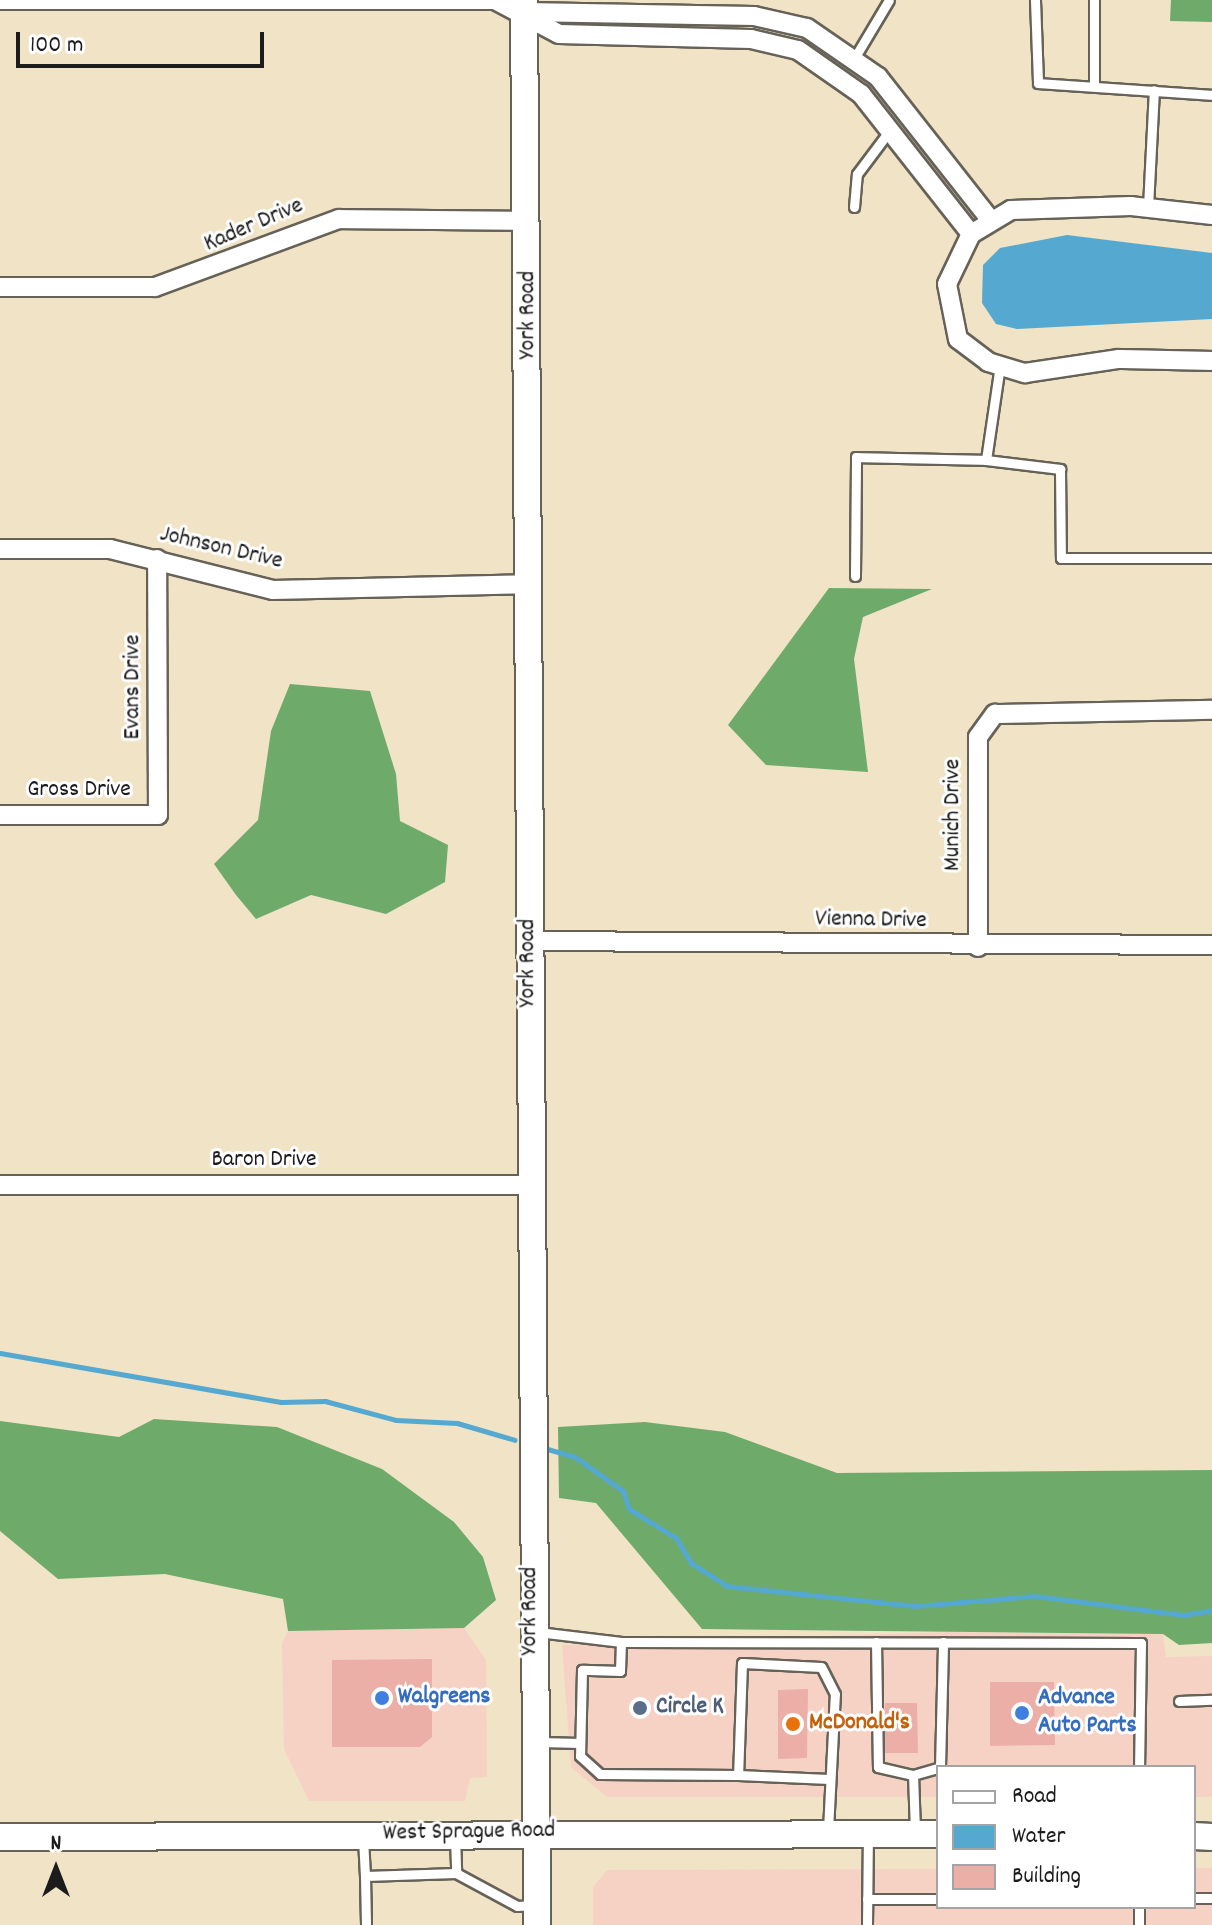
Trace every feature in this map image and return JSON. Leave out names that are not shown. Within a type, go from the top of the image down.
[{"type":"street","points":[[0,0],[495,0],[524,6],[754,16],[807,28],[855,57],[989,218]]},
{"type":"street","points":[[524,6],[559,34],[751,39],[798,50],[840,75],[890,130],[971,234]]},
{"type":"street","name":"York Road","points":[[524,6],[529,221],[531,1631],[537,1915]]},
{"type":"street","points":[[1212,215],[1148,207],[1063,206],[989,218],[971,234],[947,284],[948,310],[958,339],[1000,365],[1025,373],[1119,359],[1212,361]]},
{"type":"street","name":"Kader Drive","points":[[0,287],[155,287],[339,219],[529,221]]},
{"type":"street","name":"Johnson Drive","points":[[0,549],[110,549],[273,590],[529,584]]},
{"type":"street","name":"Evans Drive","points":[[157,559],[158,815]]},
{"type":"street","name":"Munich Drive","points":[[978,947],[978,737],[995,714],[1212,710]]},
{"type":"street","name":"Gross Drive","points":[[0,815],[158,815]]},
{"type":"street","name":"Vienna Drive","points":[[529,941],[978,947],[1212,945]]},
{"type":"street","name":"Baron Drive","points":[[0,1185],[529,1185]]},
{"type":"street","name":"West Sprague Road","points":[[0,1837],[534,1832],[926,1834]]},
{"type":"lane","points":[[855,57],[889,0]]},
{"type":"lane","points":[[1035,0],[1038,83],[1094,82],[1212,95]]},
{"type":"lane","points":[[1094,0],[1094,82]]},
{"type":"lane","points":[[1148,207],[1154,90]]},
{"type":"lane","points":[[854,207],[857,174],[890,130]]},
{"type":"lane","points":[[986,460],[1000,365]]},
{"type":"lane","points":[[855,576],[856,457],[986,460],[1060,469],[1061,558],[1212,558]]},
{"type":"lane","points":[[531,1631],[621,1642],[1141,1643],[1139,1765]]},
{"type":"lane","points":[[621,1642],[620,1671],[582,1670],[580,1756],[600,1774],[829,1779]]},
{"type":"lane","points":[[738,1775],[742,1642]]},
{"type":"lane","points":[[876,1642],[878,1767],[913,1775],[936,1769]]},
{"type":"lane","points":[[939,1765],[943,1642]]},
{"type":"lane","points":[[742,1663],[821,1667],[835,1694],[828,1833]]},
{"type":"lane","points":[[1179,1701],[1212,1700]]},
{"type":"lane","points":[[532,1741],[580,1743]]},
{"type":"lane","points":[[913,1775],[926,1834]]},
{"type":"lane","points":[[454,1834],[456,1873]]},
{"type":"lane","points":[[867,1925],[868,1834]]},
{"type":"lane","points":[[363,1835],[366,1925]]},
{"type":"lane","points":[[365,1876],[456,1873],[537,1915]]},
{"type":"lane","points":[[867,1899],[936,1899]]},
{"type":"shaded area","points":[[464,1628],[486,1660],[487,1777],[470,1778],[465,1801],[309,1801],[284,1749],[282,1644],[288,1631]]},
{"type":"shaded area","points":[[948,1632],[1163,1634],[1166,1657],[1212,1656],[1212,1797],[1196,1797],[1196,1765],[936,1765],[936,1797],[607,1797],[571,1767],[562,1645]]},
{"type":"shaded area","points":[[1196,1868],[1212,1868],[1212,1925],[593,1925],[593,1887],[607,1870],[936,1869],[936,1909],[1196,1909]]},
{"type":"green space","points":[[1171,0],[1212,0],[1212,22],[1170,21]]},
{"type":"green space","points":[[829,588],[932,589],[863,617],[854,659],[868,772],[766,765],[728,725]]},
{"type":"green space","points":[[290,684],[370,691],[396,774],[400,821],[448,845],[445,882],[386,914],[311,895],[256,919],[236,895],[214,864],[258,820],[271,731]]},
{"type":"green space","points":[[154,1419],[277,1427],[382,1469],[454,1522],[483,1557],[496,1600],[464,1628],[288,1631],[283,1599],[165,1574],[58,1579],[0,1531],[0,1421],[119,1437]]},
{"type":"green space","points":[[645,1422],[725,1432],[837,1473],[1212,1470],[1212,1643],[1179,1645],[1163,1634],[702,1629],[596,1503],[559,1498],[558,1427]]},
{"type":"water","points":[[1067,235],[1212,253],[1212,319],[1017,329],[996,324],[982,303],[983,265],[1000,248]]},
{"type":"building","name":"Walgreens","points":[[432,1659],[432,1737],[420,1747],[332,1747],[332,1660]]},
{"type":"building","name":"Advance Auto Parts","points":[[990,1682],[1054,1682],[1055,1745],[990,1746]]},
{"type":"building","name":"McDonald's","points":[[808,1689],[807,1758],[778,1759],[778,1690]]},
{"type":"building","points":[[885,1703],[917,1703],[918,1753],[885,1753]]},
{"type":"waterway","points":[[0,1353],[281,1402],[325,1401],[396,1420],[457,1423],[515,1440]]},
{"type":"waterway","points":[[544,1448],[575,1457],[623,1491],[629,1509],[676,1538],[691,1563],[727,1586],[915,1606],[1035,1596],[1184,1615],[1212,1610]]},
{"type":"place","name":"Walgreens","points":[[382,1698]]},
{"type":"place","name":"Circle K","points":[[640,1708]]},
{"type":"place","name":"Advance Auto Parts","points":[[1022,1713]]},
{"type":"place","name":"McDonald's","points":[[793,1724]]}]
